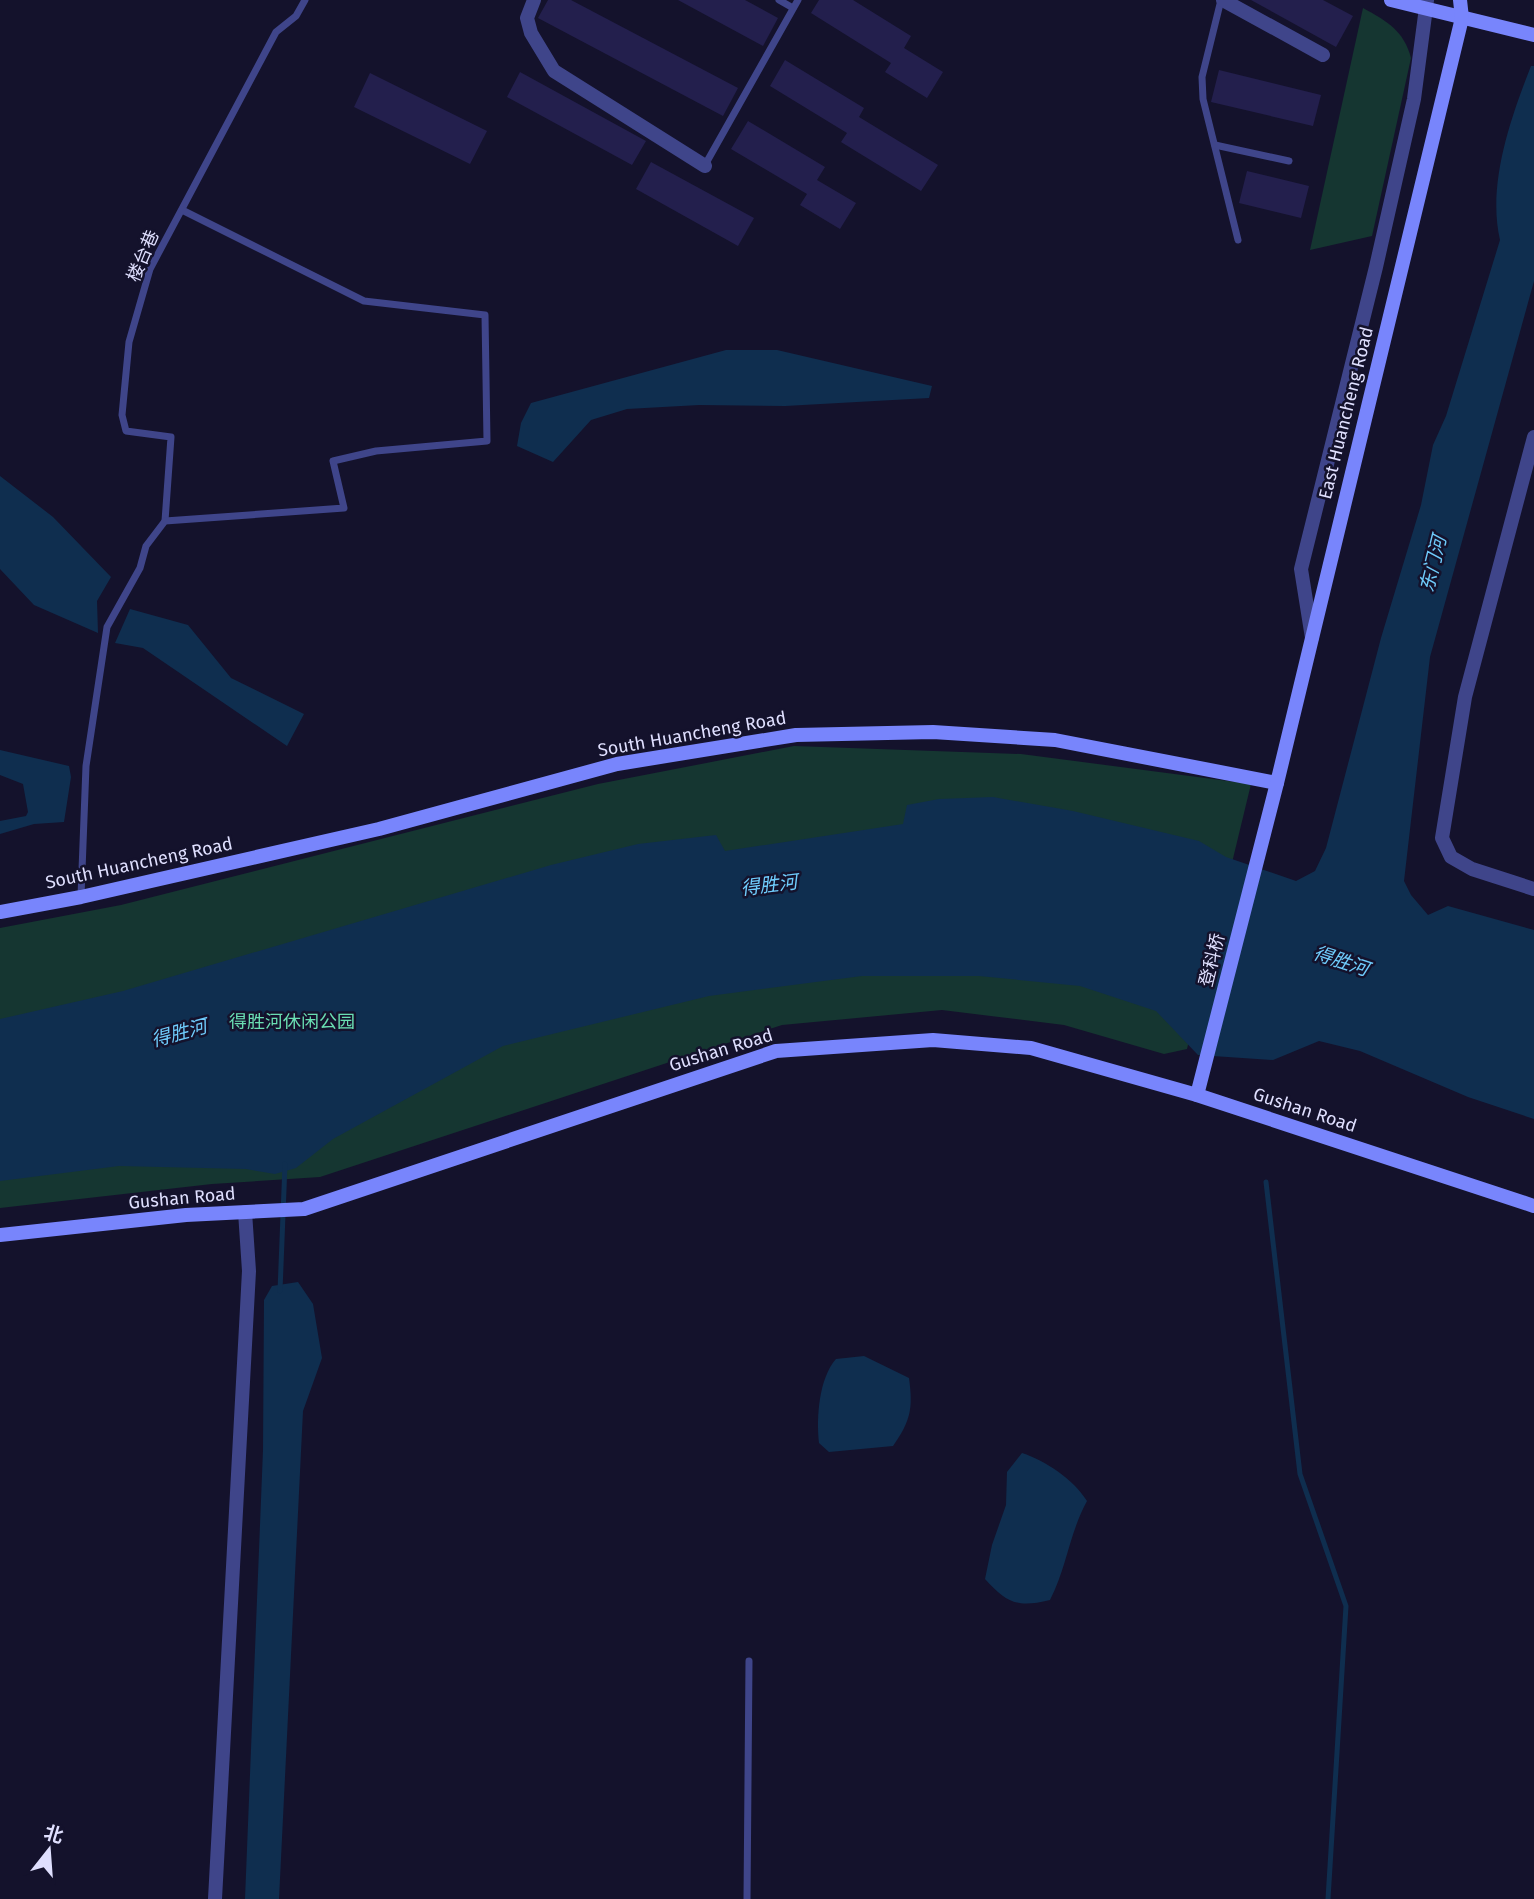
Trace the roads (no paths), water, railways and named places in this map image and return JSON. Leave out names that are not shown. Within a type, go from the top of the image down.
[{"type":"main road","points":[[1391,0],[1427,5],[1461,18],[1532,34]]},
{"type":"main road","name":"East Huancheng Road","points":[[1263,835],[1461,18],[1460,0]]},
{"type":"main road","name":"South Huancheng Road","points":[[0,912],[81,897],[379,829],[617,764],[796,735],[933,732],[1055,740],[1277,783]]},
{"type":"main road","name":"登科桥","points":[[1197,1095],[1263,835]]},
{"type":"main road","name":"Gushan Road","points":[[0,1235],[186,1215],[304,1209],[776,1051],[933,1040],[1031,1048],[1197,1095],[1534,1206]]},
{"type":"street","points":[[534,0],[527,18],[531,33],[554,71],[705,166]]},
{"type":"street","points":[[1222,0],[1323,55]]},
{"type":"street","points":[[1312,638],[1301,569],[1377,267],[1414,99],[1427,5]]},
{"type":"street","points":[[1534,437],[1465,697],[1442,838],[1451,856],[1472,869],[1534,889]]},
{"type":"street","points":[[215,1899],[248,1271],[245,1212]]},
{"type":"lane","name":"楼台巷","points":[[165,521],[172,438],[125,431],[122,415],[129,342],[147,281],[182,210],[276,32],[296,16],[305,0]]},
{"type":"lane","points":[[779,0],[793,8]]},
{"type":"lane","points":[[705,166],[798,0]]},
{"type":"lane","points":[[1222,0],[1202,77],[1238,240]]},
{"type":"lane","points":[[1215,145],[1290,161]]},
{"type":"lane","points":[[81,897],[86,766],[104,637],[140,568],[146,547],[165,521],[344,508],[333,461],[376,451],[487,441],[485,315],[364,302],[182,210]]},
{"type":"lane","points":[[747,1899],[749,1661]]},
{"type":"water","name":"得胜河休闲公园","points":[[1531,66],[1534,66],[1534,281],[1430,657],[1404,881],[1411,895],[1428,915],[1448,906],[1534,930],[1534,1119],[1468,1097],[1360,1051],[1319,1041],[1273,1060],[1198,1055],[1156,1011],[1080,986],[979,976],[862,976],[709,996],[503,1046],[333,1139],[296,1168],[275,1174],[246,1169],[119,1166],[0,1181],[0,1019],[123,991],[551,865],[638,844],[716,835],[725,851],[903,824],[907,805],[939,799],[993,797],[1073,811],[1199,841],[1226,857],[1296,881],[1315,871],[1326,848],[1381,638],[1421,505],[1433,445],[1446,416],[1500,240],[1497,196],[1503,151]]},
{"type":"water","points":[[726,350],[777,350],[932,386],[929,398],[785,406],[699,405],[627,409],[591,420],[553,462],[517,446],[521,423],[531,403]]},
{"type":"water","points":[[0,476],[53,517],[111,577],[97,601],[98,633],[34,605],[0,569]]},
{"type":"water","points":[[130,609],[188,625],[231,678],[304,714],[287,746],[143,648],[115,643]]},
{"type":"water","points":[[0,750],[69,766],[71,777],[64,822],[34,824],[0,834],[0,821],[26,816],[28,812],[23,784],[0,775]]},
{"type":"water","points":[[298,1282],[313,1304],[322,1358],[303,1411],[279,1899],[245,1899],[263,1450],[264,1300],[272,1286]]},
{"type":"water","points":[[864,1356],[909,1378],[911,1398],[907,1421],[893,1446],[829,1452],[819,1443],[822,1387],[836,1359]]},
{"type":"water","points":[[1022,1453],[1058,1472],[1074,1485],[1087,1501],[1050,1600],[1029,1603],[1013,1602],[985,1579],[992,1545],[1006,1505],[1007,1472]]},
{"type":"waterway","points":[[280,1291],[285,1164]]},
{"type":"waterway","points":[[1266,1182],[1300,1474],[1346,1606],[1328,1899]]},
{"type":"water label","name":"东门河","points":[[1433,564]]},
{"type":"water label","name":"得胜河","points":[[769,885]]},
{"type":"water label","name":"得胜河","points":[[1341,961]]},
{"type":"water label","name":"得胜河","points":[[179,1033]]}]
